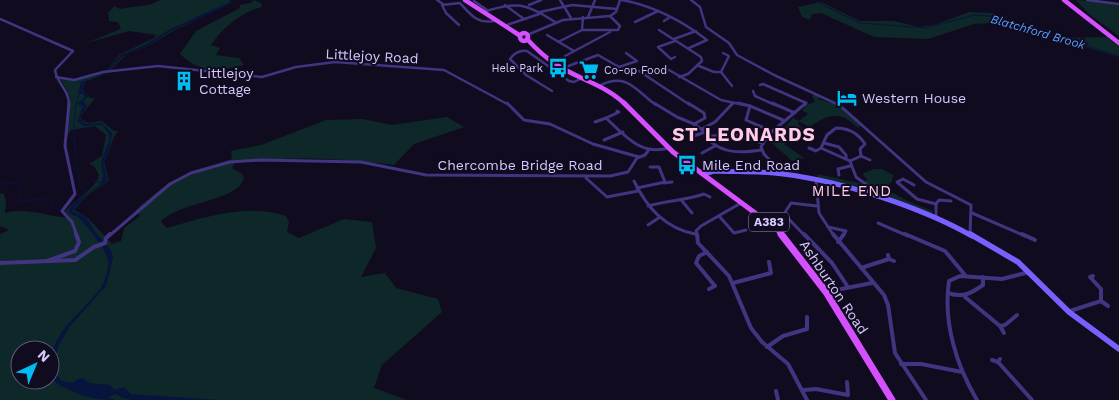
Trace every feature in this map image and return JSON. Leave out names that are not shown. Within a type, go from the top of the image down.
[{"type":"main road","name":"Ashburton Road","points":[[465,0],[519,36],[520,39],[527,37],[539,52],[562,68],[601,85],[624,102],[669,148],[768,222],[787,240],[826,292],[892,400]]},
{"type":"main road","points":[[1064,0],[1119,43]]},
{"type":"street","points":[[437,0],[443,4],[446,13],[459,26]]},
{"type":"street","points":[[443,4],[453,0],[460,3],[480,22],[494,21]]},
{"type":"street","points":[[529,5],[541,0]]},
{"type":"street","points":[[560,0],[571,18]]},
{"type":"street","points":[[588,17],[595,0]]},
{"type":"street","points":[[527,37],[554,22],[571,18],[610,16],[617,9],[620,0],[622,0],[646,5],[681,20],[707,41],[689,48]]},
{"type":"street","points":[[691,0],[700,7],[706,27],[730,43],[737,55],[774,75],[842,106],[926,182],[939,191],[968,203],[972,207],[970,234]]},
{"type":"street","points":[[1087,0],[1119,4]]},
{"type":"street","points":[[474,1],[488,10]]},
{"type":"street","points":[[482,13],[513,1],[529,5],[554,22]]},
{"type":"street","points":[[505,5],[525,19]]},
{"type":"street","points":[[507,25],[541,12],[564,6],[617,9]]},
{"type":"street","points":[[634,22],[658,11]]},
{"type":"street","points":[[565,56],[620,28],[610,16]]},
{"type":"street","points":[[664,21],[671,17]]},
{"type":"street","points":[[582,30],[583,18]]},
{"type":"street","points":[[0,19],[73,51],[55,70],[56,77],[67,90],[69,102],[65,146],[75,194],[64,209],[72,222],[79,242],[75,251],[59,258],[40,262],[0,263]]},
{"type":"street","points":[[558,42],[582,30],[610,32]]},
{"type":"street","points":[[659,30],[701,57],[702,61],[699,66],[679,78]]},
{"type":"street","points":[[675,58],[671,59],[658,47],[696,31]]},
{"type":"street","points":[[547,36],[574,51]]},
{"type":"street","points":[[552,91],[526,75],[510,59],[512,56],[517,52],[527,51],[534,58],[572,84],[582,78]]},
{"type":"street","points":[[562,68],[598,55],[619,67],[637,61],[626,53]]},
{"type":"street","points":[[721,72],[729,56],[723,54]]},
{"type":"street","name":"Littlejoy Road","points":[[56,77],[74,80],[103,72],[158,66],[262,77],[296,67],[336,62],[444,70],[508,104],[524,120],[550,124],[593,144],[639,157]]},
{"type":"street","points":[[699,66],[721,72],[732,86]]},
{"type":"street","points":[[649,76],[667,69],[679,78],[724,101],[750,106],[783,120]]},
{"type":"street","points":[[639,71],[704,113],[705,118],[694,124]]},
{"type":"street","points":[[601,85],[612,80],[621,81],[638,88],[646,98],[681,120],[694,124],[711,136],[736,135],[762,143]]},
{"type":"street","points":[[761,150],[762,143],[783,120],[795,113],[806,103],[763,84]]},
{"type":"street","points":[[753,92],[755,96],[795,113]]},
{"type":"street","points":[[701,129],[715,122],[733,103]]},
{"type":"street","points":[[750,106],[746,120],[773,132]]},
{"type":"street","points":[[596,122],[619,112],[617,111]]},
{"type":"street","points":[[606,118],[639,148],[656,152],[669,148]]},
{"type":"street","points":[[809,148],[816,153],[821,148],[827,135],[836,128],[846,128],[863,139],[865,144],[860,149],[861,156]]},
{"type":"street","points":[[604,140],[623,132]]},
{"type":"street","points":[[691,137],[705,132]]},
{"type":"street","points":[[711,136],[709,140],[715,146],[730,151],[761,150],[782,173]]},
{"type":"street","points":[[824,143],[839,147],[846,155],[846,159]]},
{"type":"street","points":[[702,153],[715,146]]},
{"type":"street","points":[[821,148],[850,161]]},
{"type":"street","name":"Chercombe Bridge Road","points":[[40,262],[75,260],[94,247],[102,245],[106,238],[170,184],[191,173],[230,162],[261,160],[361,162],[426,175],[445,176],[601,176],[628,172],[639,157],[645,155],[648,151]]},
{"type":"street","points":[[850,161],[861,156],[870,160]]},
{"type":"street","points":[[850,161],[850,166],[856,177],[867,185],[866,192]]},
{"type":"street","points":[[838,175],[838,169],[850,166]]},
{"type":"street","points":[[650,167],[659,167],[664,183]]},
{"type":"street","points":[[704,174],[714,171],[779,174],[844,185],[936,217],[1009,256],[1030,272],[1069,312],[1119,349]]},
{"type":"street","points":[[586,178],[607,197],[672,182]]},
{"type":"street","points":[[914,185],[903,178],[897,182],[917,199],[936,204]]},
{"type":"street","points":[[816,180],[817,206],[838,242],[887,301],[893,346],[901,364],[926,400]]},
{"type":"street","points":[[634,181],[648,206],[660,217],[680,231],[695,234]]},
{"type":"street","points":[[648,206],[662,202],[682,201],[704,194],[710,198]]},
{"type":"street","points":[[936,217],[936,204],[939,200],[951,201]]},
{"type":"street","points":[[682,201],[692,213]]},
{"type":"street","points":[[695,234],[700,226],[742,202]]},
{"type":"street","points":[[785,215],[784,212],[791,203],[817,206]]},
{"type":"street","points":[[972,213],[1035,240]]},
{"type":"street","points":[[768,222],[785,215]]},
{"type":"street","points":[[785,215],[832,263],[848,287]]},
{"type":"street","points":[[718,216],[734,233],[746,230]]},
{"type":"street","points":[[648,225],[660,217]]},
{"type":"street","points":[[877,222],[945,251],[965,275]]},
{"type":"street","points":[[828,227],[846,231],[838,242]]},
{"type":"street","points":[[695,234],[698,243],[718,263],[733,283],[751,328],[767,347],[788,364],[804,390],[807,400]]},
{"type":"street","points":[[707,252],[699,256],[696,264],[715,286],[708,289]]},
{"type":"street","points":[[861,268],[889,257],[894,261]]},
{"type":"street","points":[[733,283],[772,273],[769,262]]},
{"type":"street","points":[[977,400],[962,372],[947,308],[949,281],[954,277],[965,275],[1009,278],[1030,272]]},
{"type":"street","points":[[1093,276],[1090,277],[1102,293],[1101,301]]},
{"type":"street","points":[[965,297],[983,285],[983,277]]},
{"type":"street","points":[[826,292],[872,283]]},
{"type":"street","points":[[948,293],[965,297],[1000,326],[1004,333]]},
{"type":"street","points":[[1069,312],[1101,301]]},
{"type":"street","points":[[1101,301],[1108,306]]},
{"type":"street","points":[[1000,326],[1005,325],[1017,315]]},
{"type":"street","points":[[767,347],[783,336],[807,329],[807,316]]},
{"type":"street","points":[[992,360],[999,361],[1032,400]]},
{"type":"street","points":[[901,364],[922,364],[962,372]]},
{"type":"street","points":[[804,390],[816,389],[848,395],[847,382]]},
{"type":"street","points":[[776,391],[778,400]]},
{"type":"green space","points":[[160,0],[230,0],[230,3],[171,29],[145,45],[121,55],[107,71],[126,55],[106,74],[86,81],[83,90],[90,98],[95,98],[80,117],[89,123],[102,121],[114,131],[118,131],[113,138],[104,162],[109,181],[89,194],[74,210],[87,217],[112,244],[121,241],[124,228],[140,216],[136,210],[159,190],[204,168],[232,159],[231,151],[261,145],[326,120],[363,119],[392,125],[447,117],[464,127],[414,144],[394,165],[315,159],[235,162],[232,168],[242,174],[244,178],[239,186],[220,197],[169,215],[161,222],[167,228],[226,213],[241,211],[271,212],[286,216],[289,222],[287,232],[299,238],[344,219],[372,222],[376,248],[361,277],[385,273],[396,288],[438,299],[442,312],[382,365],[374,388],[407,400],[0,400],[0,234],[9,230],[0,226],[0,193],[4,194],[6,201],[5,213],[22,211],[71,218],[65,212],[93,186],[99,175],[94,166],[89,164],[102,156],[106,135],[95,126],[71,130],[67,136],[70,101],[67,90],[59,77],[73,81],[105,72],[119,55],[154,38],[156,35],[129,31],[86,43],[121,29],[118,22],[109,21],[108,13],[114,6],[120,9],[146,5]]},
{"type":"green space","points":[[254,0],[261,3],[262,7],[248,12],[233,21],[211,45],[220,48],[216,55],[239,58],[244,65],[225,69],[202,68],[180,54],[196,31],[240,8],[240,5]]},
{"type":"green space","points":[[1076,0],[1119,4],[1119,36],[1089,14]]},
{"type":"green space","points":[[821,2],[860,21],[894,21],[919,27],[934,25],[969,12],[993,13],[1018,24],[1063,38],[1107,37],[1119,46],[1119,57],[1062,40],[1053,35],[992,23],[974,24],[928,39],[874,37],[821,13],[812,14],[810,20],[802,17],[798,7]]},
{"type":"green space","points":[[231,3],[175,30],[148,46],[136,50],[147,46],[172,30]]},
{"type":"green space","points":[[815,94],[821,96],[818,99],[838,105],[861,125],[858,128],[845,118],[839,116],[822,119],[809,127],[799,121],[808,114],[802,110],[808,104],[815,102],[812,96]]},
{"type":"green space","points":[[793,118],[799,121],[798,124],[804,130],[784,144],[804,158],[792,161],[772,143]]},
{"type":"green space","points":[[874,169],[882,169],[893,175],[892,181],[885,189],[933,211],[932,213],[869,189],[818,178],[817,174],[863,184],[867,179],[863,175],[864,173]]},
{"type":"water","points":[[236,0],[223,8],[172,30],[147,46],[122,56],[104,75],[89,79],[101,75],[120,56],[145,45],[171,29]]},
{"type":"water","points":[[86,80],[82,91],[87,93],[88,97],[83,101],[87,106],[79,118],[86,124],[102,123],[112,133],[108,156],[103,162],[108,181],[89,193],[72,211],[86,217],[96,233],[111,250],[113,258],[106,286],[70,326],[60,343],[60,340],[57,340],[68,324],[100,289],[108,267],[107,256],[96,239],[79,218],[68,211],[78,198],[77,201],[101,184],[103,176],[101,161],[109,142],[109,134],[102,125],[84,126],[77,121],[83,106],[77,104],[85,97],[83,94],[78,94],[81,82]]},
{"type":"water","points":[[82,378],[90,383],[110,385],[114,390],[124,387],[131,394],[218,400],[135,400],[125,399],[116,394],[108,398],[116,400],[101,399],[82,395],[61,386],[60,379],[74,383]]},
{"type":"waterway","name":"Blatchford Brook","points":[[813,0],[860,23],[926,28],[974,15],[990,16],[1119,56]]},
{"type":"waterway","points":[[77,200],[86,190],[80,187],[74,140],[74,117],[79,94]]},
{"type":"waterway","points":[[81,186],[93,181],[103,183]]},
{"type":"waterway","points":[[0,182],[19,184],[19,202],[50,198],[51,207],[61,210]]},
{"type":"place","name":"Hele Park","points":[[558,68]]},
{"type":"place","name":"Co-op Food","points":[[589,70]]},
{"type":"place","name":"Littlejoy Cottage","points":[[184,81]]},
{"type":"place","name":"Western House","points":[[847,98]]},
{"type":"place","name":"Mile End Road","points":[[687,165]]},
{"type":"district","name":"ST LEONARDS","points":[[744,134]]},
{"type":"district","name":"MILE END","points":[[852,191]]}]
